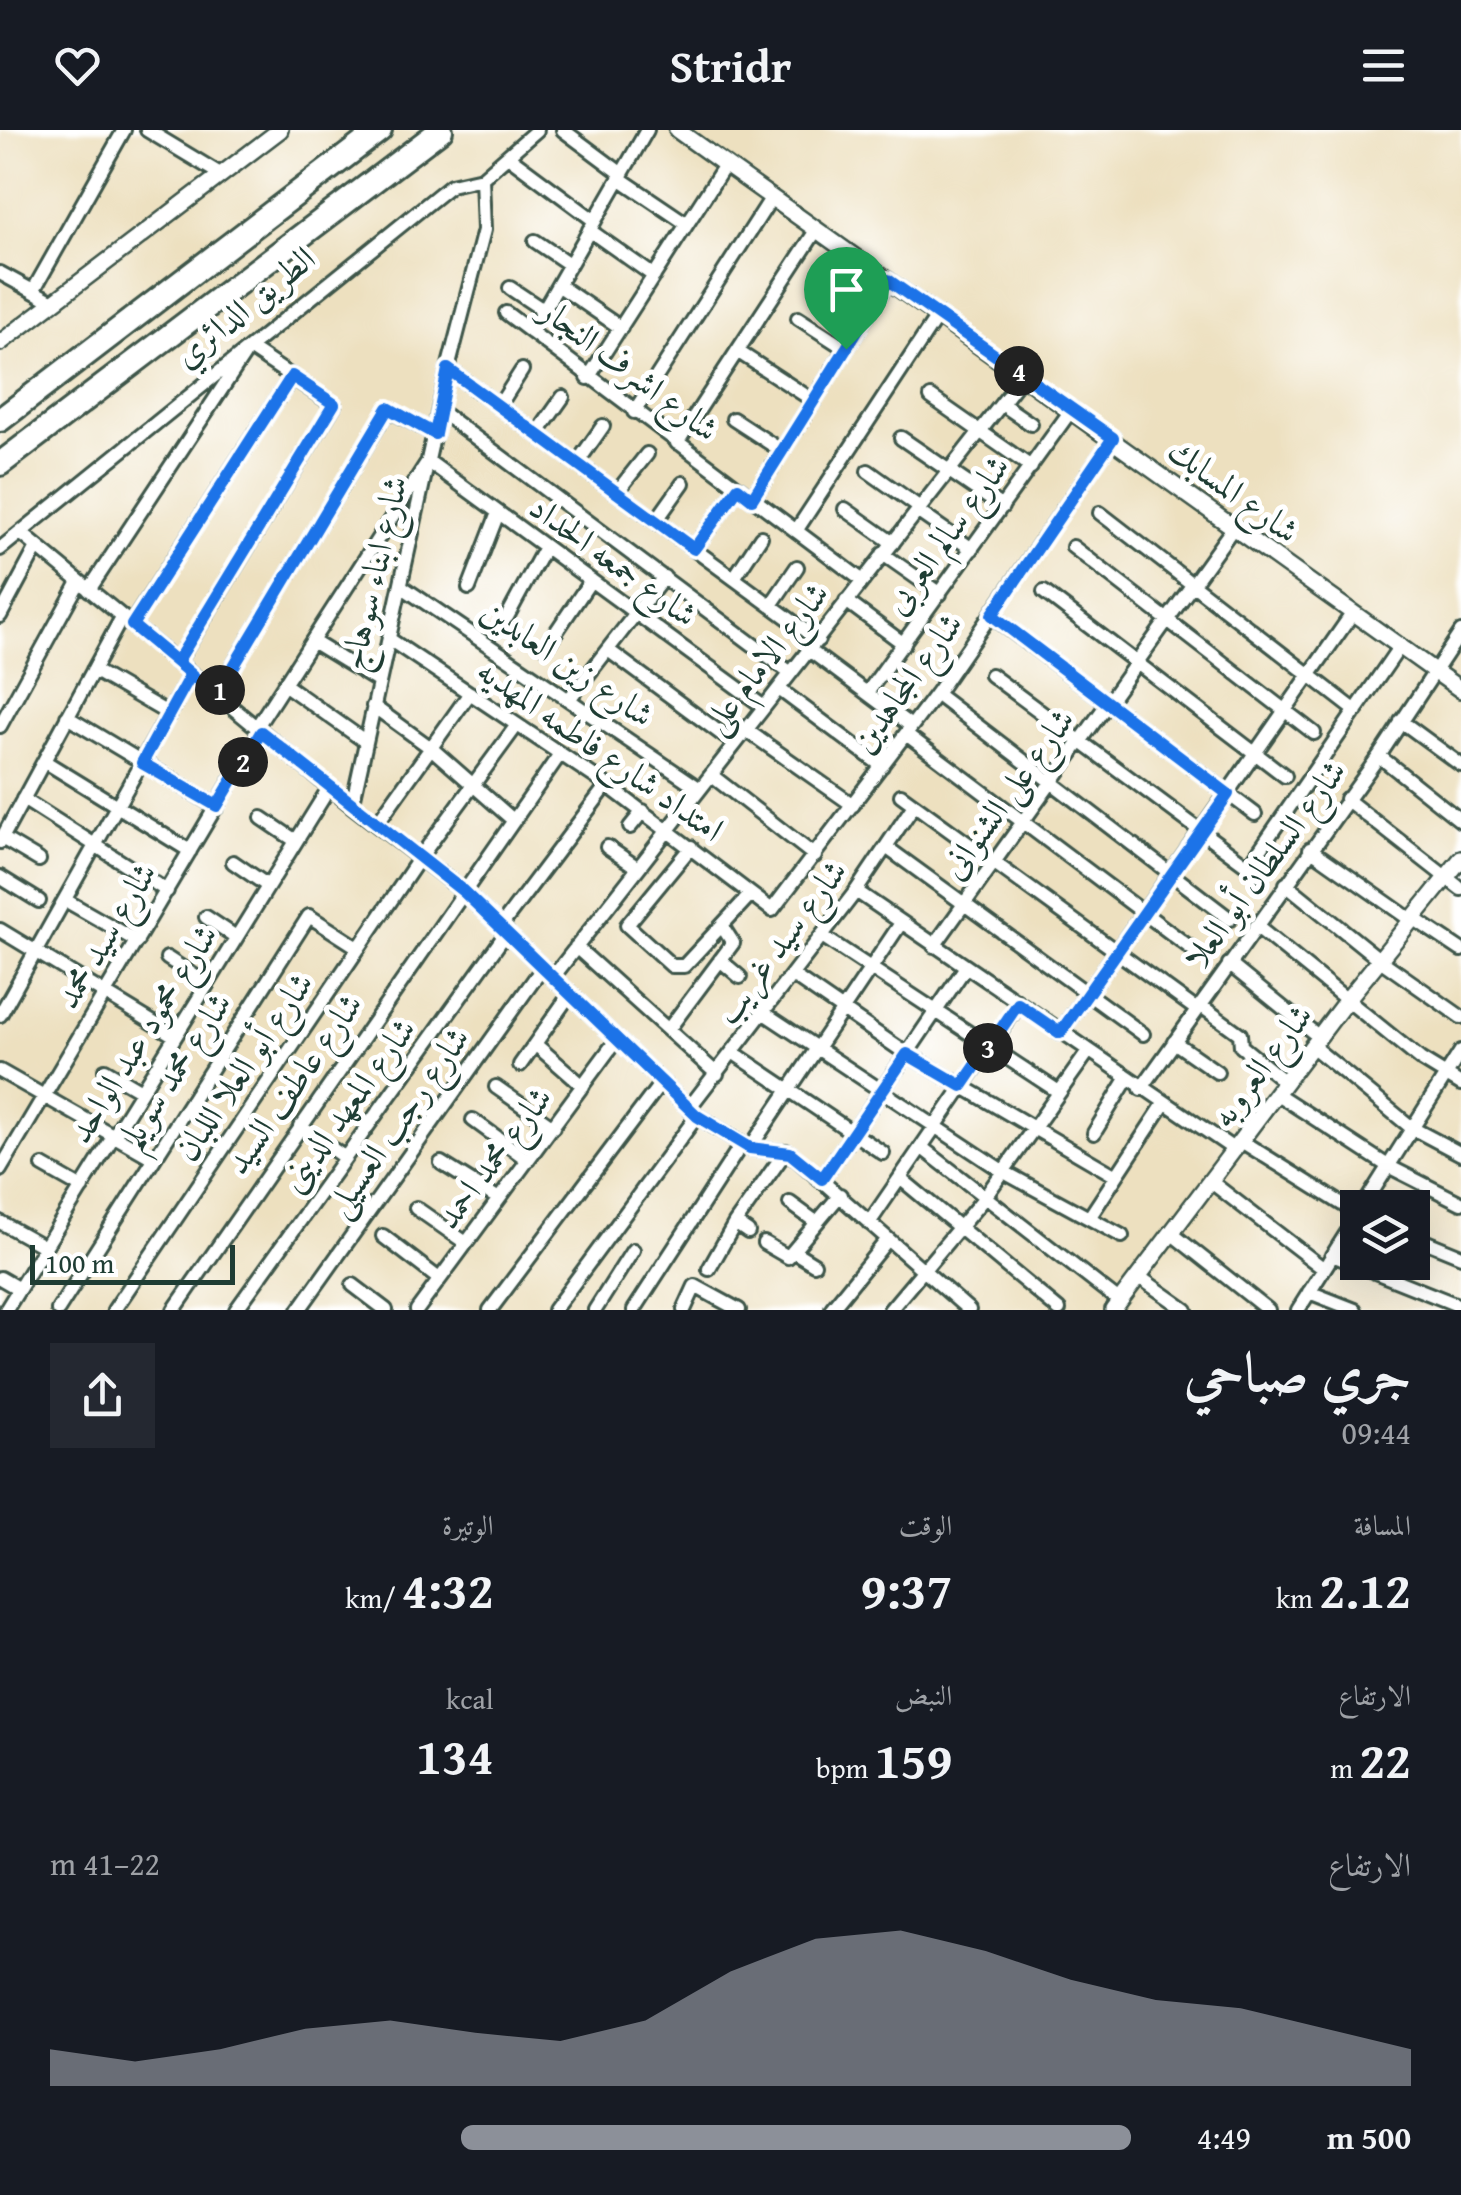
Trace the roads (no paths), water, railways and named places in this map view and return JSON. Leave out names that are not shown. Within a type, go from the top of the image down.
[{"type":"highway","name":"الطريق الدائري","points":[[0,420],[380,130]]},
{"type":"highway","name":"الطريق الدائري","points":[[0,464],[442,130]]},
{"type":"street","points":[[33,291],[124,130]]},
{"type":"street","points":[[147,130],[220,174]]},
{"type":"street","points":[[1,341],[280,130]]},
{"type":"street","name":"الطريق الدائري","points":[[0,549],[451,186],[482,178],[537,130]]},
{"type":"street","points":[[563,130],[687,224]]},
{"type":"street","points":[[531,332],[647,130]]},
{"type":"street","name":"شارع المسابك","points":[[677,130],[1113,438],[1398,649],[1461,690]]},
{"type":"street","points":[[510,157],[654,276]]},
{"type":"street","points":[[588,378],[726,165]]},
{"type":"street","name":"شارع ابناء سوهاج","points":[[352,806],[448,369],[484,230],[482,178]]},
{"type":"street","points":[[634,412],[772,197]]},
{"type":"street","points":[[676,443],[817,229]]},
{"type":"street","points":[[535,241],[570,264]]},
{"type":"street","points":[[0,273],[54,302]]},
{"type":"street","points":[[752,499],[888,280]]},
{"type":"street","points":[[558,285],[621,328]]},
{"type":"street","points":[[510,288],[543,310]]},
{"type":"street","name":"شارع اشرف النجار","points":[[506,313],[862,580]]},
{"type":"street","points":[[796,531],[938,314]]},
{"type":"street","points":[[798,318],[846,349]]},
{"type":"street","points":[[0,726],[84,586],[252,344],[334,405],[177,662]]},
{"type":"street","points":[[737,350],[814,401]]},
{"type":"street","points":[[448,369],[771,606],[908,730],[1022,822],[1200,955]]},
{"type":"street","points":[[499,406],[522,370]]},
{"type":"street","name":"شارع الامام على","points":[[548,972],[576,947],[1024,375]]},
{"type":"street","points":[[40,860],[1,840],[93,670],[292,376]]},
{"type":"street","points":[[537,434],[562,397]]},
{"type":"street","points":[[931,397],[1030,468]]},
{"type":"street","points":[[1002,404],[1031,424]]},
{"type":"street","points":[[216,696],[388,408],[435,434]]},
{"type":"street","name":"شارع سالم العربى","points":[[867,693],[1072,409]]},
{"type":"street","points":[[440,411],[791,673]]},
{"type":"street","points":[[733,419],[782,451]]},
{"type":"street","points":[[576,463],[603,426]]},
{"type":"street","points":[[900,438],[1002,507]]},
{"type":"street","name":"شارع المجاهدين","points":[[775,908],[936,694],[1113,438]]},
{"type":"street","points":[[617,492],[647,454]]},
{"type":"street","name":"شارع جمعه الحداد","points":[[428,461],[764,707]]},
{"type":"street","name":"شارع سيد محمد","points":[[0,1170],[217,806],[284,684],[428,461]]},
{"type":"street","points":[[868,470],[972,549]]},
{"type":"street","points":[[656,521],[683,483]]},
{"type":"street","points":[[694,549],[738,488]]},
{"type":"street","points":[[845,508],[940,594]]},
{"type":"street","points":[[469,588],[498,513]]},
{"type":"street","points":[[1100,513],[1356,710]]},
{"type":"street","name":"شارع على الشنوانى","points":[[934,946],[1234,528]]},
{"type":"street","points":[[22,534],[329,788],[463,891],[693,1112],[746,1146],[786,1151],[966,1309]]},
{"type":"street","points":[[734,578],[762,538]]},
{"type":"street","points":[[0,616],[37,547]]},
{"type":"street","points":[[507,617],[545,547]]},
{"type":"street","points":[[1073,547],[1314,733]]},
{"type":"street","points":[[771,606],[797,567]]},
{"type":"street","points":[[570,698],[664,577]]},
{"type":"street","points":[[546,647],[591,580]]},
{"type":"street","name":"شارع زين العابدين","points":[[402,586],[700,789]]},
{"type":"street","points":[[1044,592],[1285,776]]},
{"type":"street","points":[[846,601],[904,644]]},
{"type":"street","points":[[1060,1033],[1352,614]]},
{"type":"street","points":[[992,615],[1110,700],[1255,814]]},
{"type":"street","name":"شارع السلطان أبو العلا","points":[[1141,1088],[1379,756],[1461,632]]},
{"type":"street","name":"امتداد شارع فاطمه المهديه","points":[[389,638],[607,785],[769,910],[775,908]]},
{"type":"street","points":[[312,640],[379,682]]},
{"type":"street","points":[[991,675],[1254,871],[1398,649]]},
{"type":"street","points":[[608,650],[735,744]]},
{"type":"street","points":[[93,670],[169,714]]},
{"type":"street","points":[[0,1016],[191,674]]},
{"type":"street","points":[[284,684],[366,742]]},
{"type":"street","points":[[779,688],[882,766]]},
{"type":"street","points":[[378,822],[470,693]]},
{"type":"street","points":[[936,694],[1230,919]]},
{"type":"street","points":[[373,706],[431,748],[513,820]]},
{"type":"street","points":[[68,718],[217,806]]},
{"type":"street","points":[[1401,721],[1461,765]]},
{"type":"street","name":"شارع أبو العلا اللبان","points":[[114,1310],[422,856],[517,725]]},
{"type":"street","points":[[746,730],[853,805]]},
{"type":"street","name":"شارع عاطف السيد","points":[[174,1310],[560,754]]},
{"type":"street","points":[[1379,756],[1461,821]]},
{"type":"street","points":[[44,761],[190,851]]},
{"type":"street","points":[[711,775],[815,856]]},
{"type":"street","name":"شارع المعهد الدينى","points":[[236,1310],[607,785]]},
{"type":"street","name":"شارع محمود عبد الواحد","points":[[6,1310],[329,788]]},
{"type":"street","points":[[901,795],[1117,952],[1240,1034],[1240,1046],[1281,1088],[1388,1166],[1461,1203]]},
{"type":"street","points":[[1346,799],[1461,890]]},
{"type":"street","points":[[23,800],[167,890]]},
{"type":"street","name":"شارع سيد غريب","points":[[554,1310],[717,1074],[856,892],[914,805]]},
{"type":"street","points":[[630,827],[643,811]]},
{"type":"street","points":[[262,818],[296,841]]},
{"type":"street","points":[[607,847],[638,868]]},
{"type":"street","points":[[886,847],[1144,1034]]},
{"type":"street","points":[[691,848],[627,924],[627,929],[680,968],[750,895]]},
{"type":"street","points":[[1310,849],[1461,950]]},
{"type":"street","name":"شارع العروبه","points":[[1116,1306],[1346,1001],[1461,858]]},
{"type":"street","points":[[233,862],[268,886]]},
{"type":"street","points":[[0,878],[39,901]]},
{"type":"street","points":[[1286,884],[1380,960],[1461,1017]]},
{"type":"street","points":[[856,892],[1164,1104],[1340,1201]]},
{"type":"street","points":[[65,900],[136,942]]},
{"type":"street","name":"شارع محمد سويلم","points":[[58,1310],[308,916],[314,916],[359,948]]},
{"type":"street","points":[[206,917],[236,938]]},
{"type":"street","points":[[634,1310],[901,923]]},
{"type":"street","points":[[668,1030],[734,941],[722,926]]},
{"type":"street","points":[[1256,926],[1346,1001],[1461,1084]]},
{"type":"street","points":[[0,930],[175,1036]]},
{"type":"street","points":[[822,936],[1059,1092]]},
{"type":"street","points":[[576,947],[717,1074]]},
{"type":"street","points":[[167,958],[207,984]]},
{"type":"street","points":[[720,960],[740,977]]},
{"type":"street","points":[[1230,964],[1412,1128],[1461,1154]]},
{"type":"street","points":[[822,1179],[965,968]]},
{"type":"street","name":"شارع رجب العسيلى","points":[[299,1310],[548,972]]},
{"type":"street","points":[[792,975],[907,1054],[1116,1176]]},
{"type":"street","points":[[520,1065],[570,994]]},
{"type":"street","points":[[870,1223],[1018,1004]]},
{"type":"street","points":[[764,1014],[1004,1172],[1122,1236]]},
{"type":"street","name":"شارع محمد احمد","points":[[417,1310],[617,1040]]},
{"type":"street","points":[[1174,1042],[1218,1072]]},
{"type":"street","points":[[535,1044],[583,1086]]},
{"type":"street","points":[[1373,1190],[1461,1050]]},
{"type":"street","points":[[890,1310],[985,1197],[1088,1052]]},
{"type":"street","points":[[734,1053],[882,1153]]},
{"type":"street","points":[[106,1070],[142,1091]]},
{"type":"street","points":[[0,1072],[153,1158]]},
{"type":"street","points":[[1094,1132],[1127,1079]]},
{"type":"street","points":[[490,1310],[661,1082]]},
{"type":"street","points":[[496,1086],[553,1127]]},
{"type":"street","points":[[1089,1218],[1164,1104]]},
{"type":"street","points":[[473,1120],[528,1160]]},
{"type":"street","points":[[300,1126],[345,1158]]},
{"type":"street","points":[[921,1148],[1116,1306]]},
{"type":"street","points":[[709,1269],[735,1222],[786,1151]]},
{"type":"street","points":[[441,1162],[500,1198]]},
{"type":"street","points":[[43,1166],[82,1188]]},
{"type":"street","points":[[900,1178],[1059,1310]]},
{"type":"street","points":[[1210,1182],[1324,1269]]},
{"type":"street","points":[[764,1242],[787,1258],[840,1195]]},
{"type":"street","points":[[790,1203],[816,1222]]},
{"type":"street","points":[[416,1208],[466,1244]]},
{"type":"street","points":[[0,1222],[45,1246]]},
{"type":"street","points":[[735,1222],[748,1232]]},
{"type":"street","points":[[1170,1234],[1268,1310]]},
{"type":"street","points":[[383,1236],[440,1280]]},
{"type":"street","points":[[832,1308],[888,1239]]},
{"type":"street","points":[[1298,1310],[1340,1242]]},
{"type":"street","points":[[1430,1243],[1461,1256]]},
{"type":"street","points":[[595,1310],[633,1250]]},
{"type":"street","points":[[792,1251],[814,1264]]},
{"type":"street","points":[[1332,1255],[1460,1306]]},
{"type":"street","points":[[1138,1276],[1186,1310]]},
{"type":"street","points":[[0,1278],[19,1288]]},
{"type":"street","points":[[353,1285],[386,1310]]},
{"type":"street","points":[[684,1310],[694,1286],[738,1310]]},
{"type":"street","points":[[1309,1292],[1355,1310]]}]
